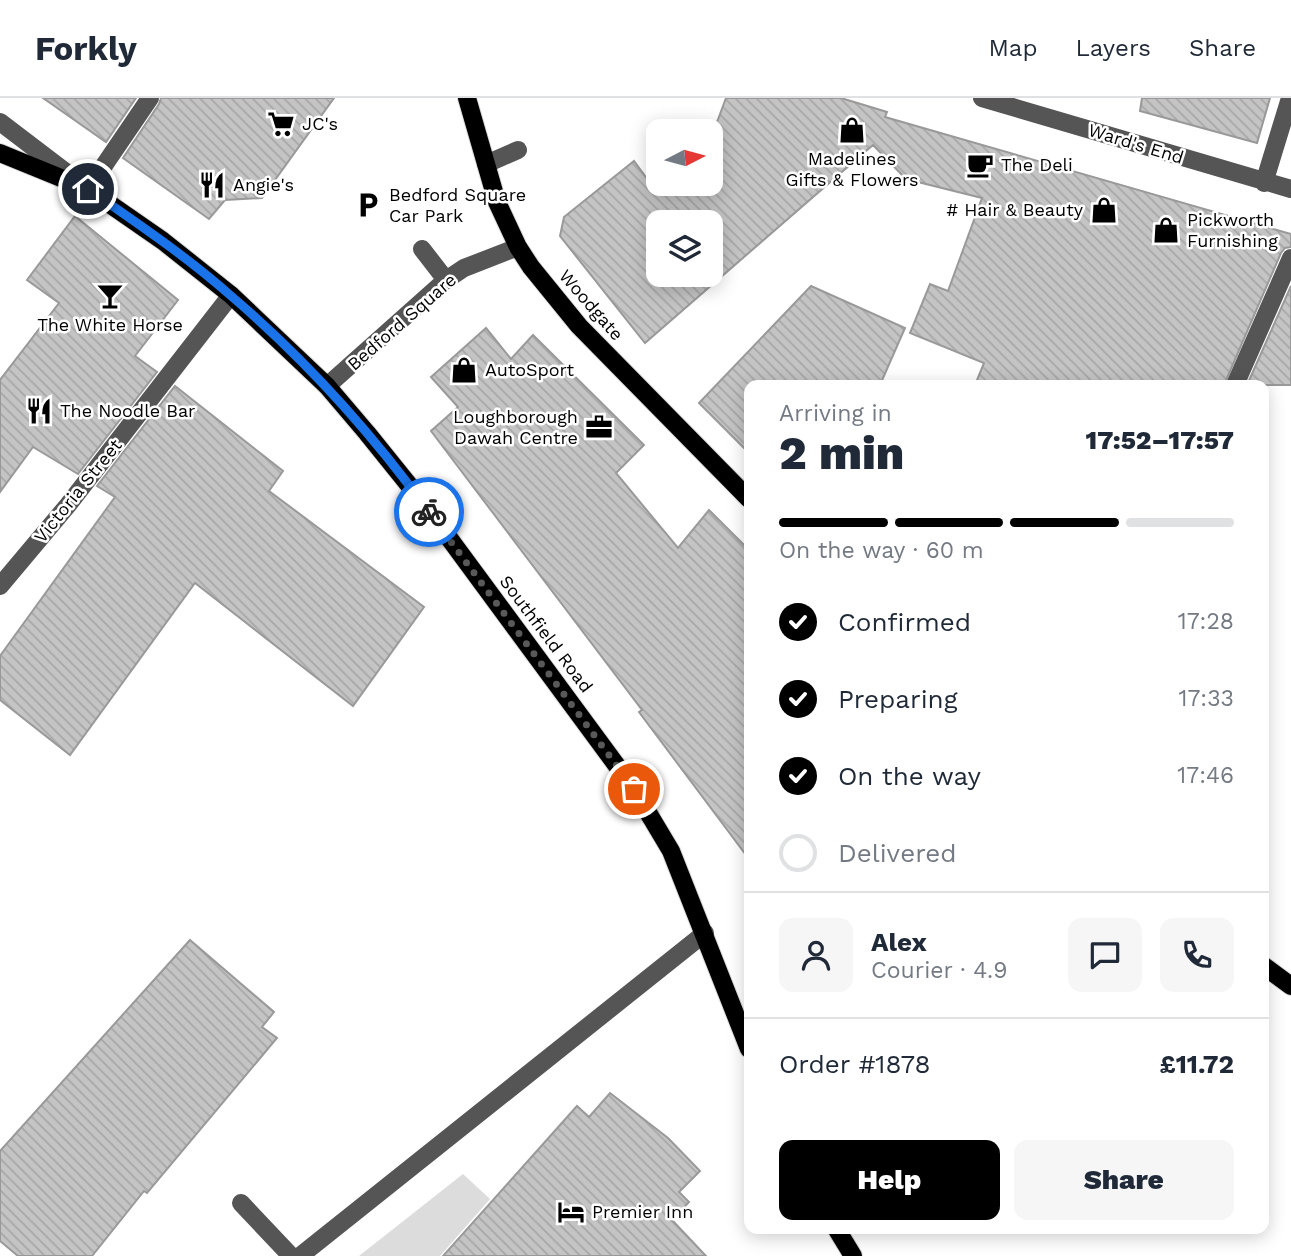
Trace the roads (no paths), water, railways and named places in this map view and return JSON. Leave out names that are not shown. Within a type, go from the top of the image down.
[{"type":"main road","name":"Woodgate","points":[[467,98],[497,202],[518,247],[531,267],[579,326],[744,494]]},
{"type":"main road","name":"Southfield Road","points":[[0,153],[88,189],[163,241],[232,295],[327,386],[421,500],[634,789],[671,851],[744,1036]]},
{"type":"main road","points":[[1269,970],[1291,986]]},
{"type":"main road","points":[[840,1234],[853,1256]]},
{"type":"street","points":[[0,122],[88,189],[150,98]]},
{"type":"street","name":"Ward's End","points":[[982,98],[1291,190]]},
{"type":"street","points":[[1264,183],[1290,98]]},
{"type":"street","points":[[486,164],[518,150]]},
{"type":"street","name":"Bedford Square","points":[[327,386],[446,280],[464,268],[518,247]]},
{"type":"street","points":[[422,249],[446,280]]},
{"type":"street","points":[[1237,380],[1291,258]]},
{"type":"street","name":"Victoria Street","points":[[0,586],[68,505],[232,295]]},
{"type":"street","points":[[300,1256],[705,933]]},
{"type":"street","points":[[241,1203],[291,1256]]},
{"type":"place","name":"JC's","points":[[281,124]]},
{"type":"place","name":"Madelines Gifts & Flowers","points":[[852,130]]},
{"type":"place","name":"The Deli","points":[[980,165]]},
{"type":"place","name":"Angie's","points":[[212,185]]},
{"type":"place","name":"Bedford Square Car Park","points":[[368,205]]},
{"type":"place","name":"# Hair & Beauty","points":[[1104,210]]},
{"type":"place","name":"Pickworth Furnishing","points":[[1166,230]]},
{"type":"place","name":"The White Horse","points":[[110,296]]},
{"type":"place","name":"AutoSport","points":[[464,370]]},
{"type":"place","name":"The Noodle Bar","points":[[39,411]]},
{"type":"place","name":"Loughborough Dawah Centre","points":[[599,427]]},
{"type":"place","name":"Premier Inn","points":[[571,1212]]}]
